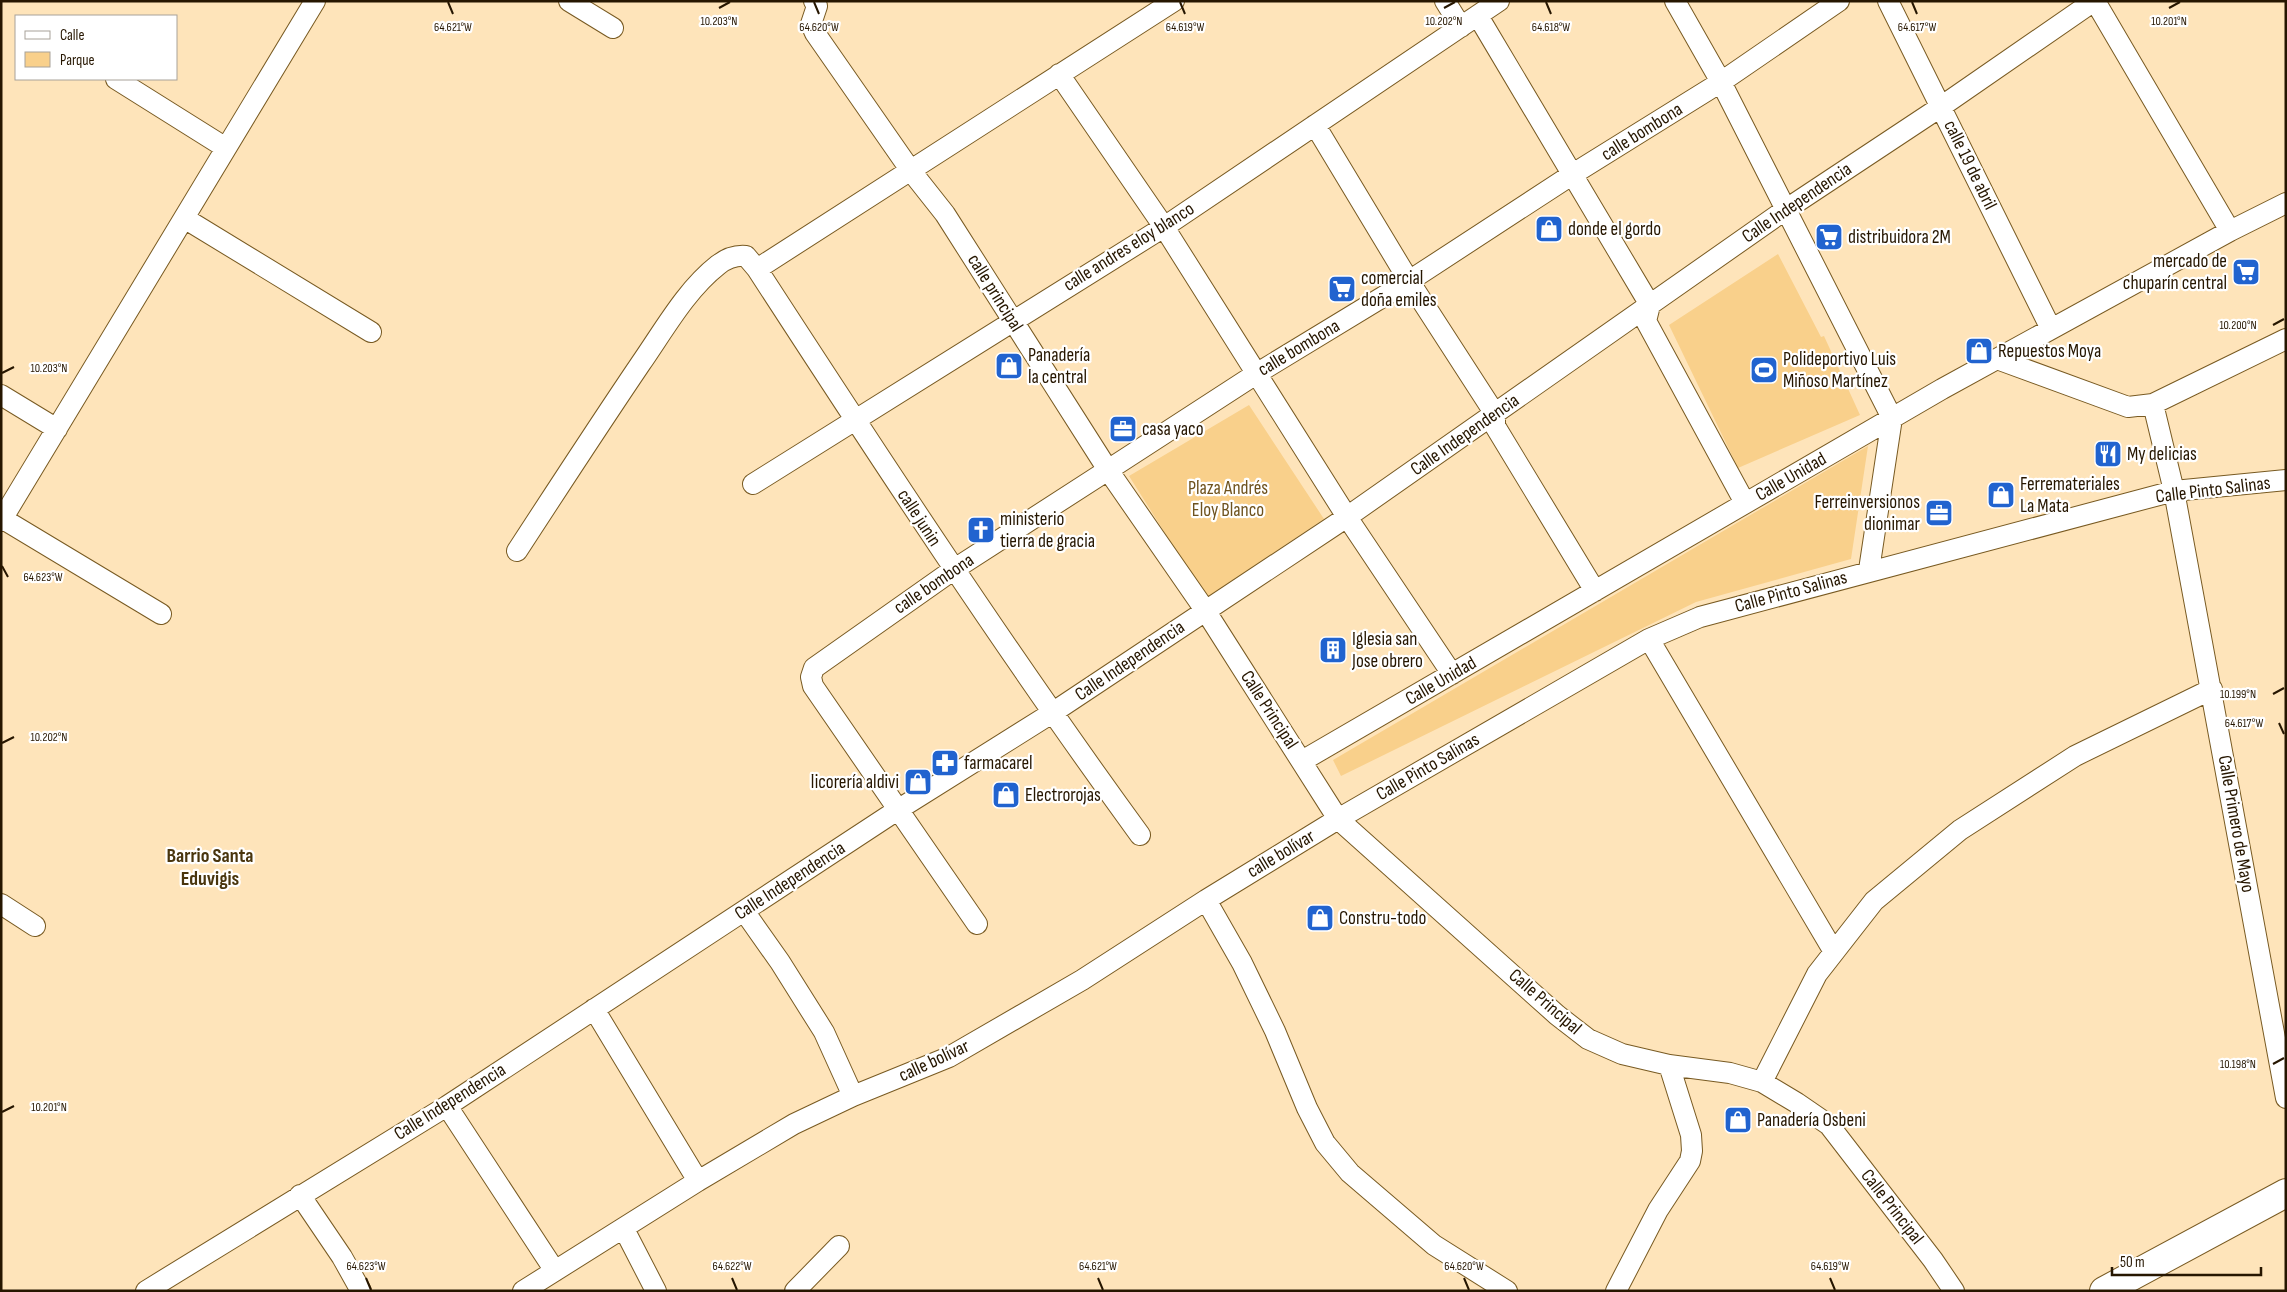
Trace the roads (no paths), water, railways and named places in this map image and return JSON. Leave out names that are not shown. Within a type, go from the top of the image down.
[{"type":"street","points":[[161,614],[2,520],[315,1]]},
{"type":"street","points":[[569,1],[613,28]]},
{"type":"street","points":[[517,551],[627,384],[688,297],[717,266],[734,256],[746,256],[757,268],[1174,1]]},
{"type":"street","points":[[1445,1],[1461,27]]},
{"type":"street","name":"calle andres eloy blanco","points":[[753,484],[1164,227],[1499,1]]},
{"type":"street","points":[[1675,1],[1721,82],[1892,418],[1869,570]]},
{"type":"street","name":"calle bombona","points":[[899,809],[813,686],[811,677],[814,668],[954,570],[1256,374],[1409,281],[1573,174],[1721,82],[1839,1]]},
{"type":"street","name":"calle 19 de abril","points":[[1888,1],[2052,329]]},
{"type":"street","points":[[2094,1],[2230,231]]},
{"type":"street","name":"Calle Independencia","points":[[158,1287],[300,1195],[447,1106],[899,809],[1052,714],[1205,610],[1347,517],[1785,210],[1942,106],[2094,1]]},
{"type":"street","name":"calle principal","points":[[818,3],[811,24],[815,33],[911,170],[945,214],[1108,470],[1205,610]]},
{"type":"street","points":[[1478,16],[1650,305],[1646,321],[1745,503]]},
{"type":"street","points":[[1059,74],[1164,227],[1347,517],[1452,674]]},
{"type":"street","points":[[118,80],[226,148]]},
{"type":"street","points":[[1315,125],[1409,281],[1495,414],[1495,426],[1595,591]]},
{"type":"street","name":"Calle Unidad","points":[[1302,761],[1892,418],[2230,231],[2286,203]]},
{"type":"street","points":[[184,218],[371,332]]},
{"type":"street","name":"calle junin","points":[[757,268],[954,570],[1052,714],[1140,835]]},
{"type":"street","points":[[1997,359],[2128,407],[2154,404],[2286,339]]},
{"type":"street","points":[[1,395],[57,429]]},
{"type":"street","name":"Calle Primero de Mayo","points":[[2154,404],[2174,491],[2212,689],[2286,1098]]},
{"type":"street","name":"Calle Pinto Salinas","points":[[1338,819],[1649,639],[1700,617],[1869,570],[2174,491],[2286,480]]},
{"type":"street","name":"Calle Principal","points":[[1205,610],[1338,819],[1588,1039],[1622,1054],[1669,1065],[1730,1073],[1762,1082],[1829,1125],[1933,1260],[1954,1291]]},
{"type":"street","points":[[1649,639],[1834,952]]},
{"type":"street","points":[[1762,1082],[1817,974],[1874,901],[1960,830],[2075,756],[2212,689]]},
{"type":"street","points":[[899,809],[977,924]]},
{"type":"street","name":"calle bolívar","points":[[522,1291],[624,1230],[698,1181],[794,1124],[853,1096],[949,1057],[1082,980],[1206,900],[1338,819]]},
{"type":"street","points":[[1206,900],[1242,963],[1275,1031],[1306,1108],[1325,1142],[1350,1173],[1434,1245],[1507,1291]]},
{"type":"street","points":[[1,904],[35,926]]},
{"type":"street","points":[[744,911],[780,962],[824,1032],[853,1096]]},
{"type":"street","points":[[594,1009],[698,1181]]},
{"type":"street","points":[[1616,1291],[1658,1210],[1690,1161],[1692,1151],[1691,1134],[1669,1065]]},
{"type":"street","points":[[447,1106],[555,1271]]},
{"type":"street","points":[[2104,1291],[2286,1193]]},
{"type":"street","points":[[300,1195],[342,1257],[361,1291]]},
{"type":"street","points":[[624,1230],[656,1291]]},
{"type":"street","points":[[796,1291],[839,1246]]},
{"type":"place","name":"donde el gordo","points":[[1549,229]]},
{"type":"place","name":"distribuidora 2M","points":[[1829,237]]},
{"type":"place","name":"mercado de chuparín central","points":[[2246,272]]},
{"type":"place","name":"comercial doña emiles","points":[[1342,289]]},
{"type":"place","name":"Repuestos Moya","points":[[1979,351]]},
{"type":"place","name":"Panadería la central","points":[[1009,366]]},
{"type":"place","name":"Polideportivo Luis Miñoso Martínez","points":[[1764,370]]},
{"type":"place","name":"casa yaco","points":[[1123,429]]},
{"type":"place","name":"My delicias","points":[[2108,454]]},
{"type":"place","name":"Ferremateriales La Mata","points":[[2001,495]]},
{"type":"place","name":"Ferreinversionos dionimar","points":[[1939,513]]},
{"type":"place","name":"ministerio tierra de gracia","points":[[981,530]]},
{"type":"place","name":"Iglesia san Jose obrero","points":[[1333,650]]},
{"type":"place","name":"farmacarel","points":[[945,763]]},
{"type":"place","name":"licorería aldivi","points":[[918,782]]},
{"type":"place","name":"Electrorojas","points":[[1006,795]]},
{"type":"place","name":"Constru-todo","points":[[1320,918]]},
{"type":"place","name":"Panadería Osbeni","points":[[1738,1120]]},
{"type":"district","name":"Barrio Santa Eduvigis","points":[[210,868]]},
{"type":"park label","name":"Plaza Andrés Eloy Blanco","points":[[1228,499]]}]
